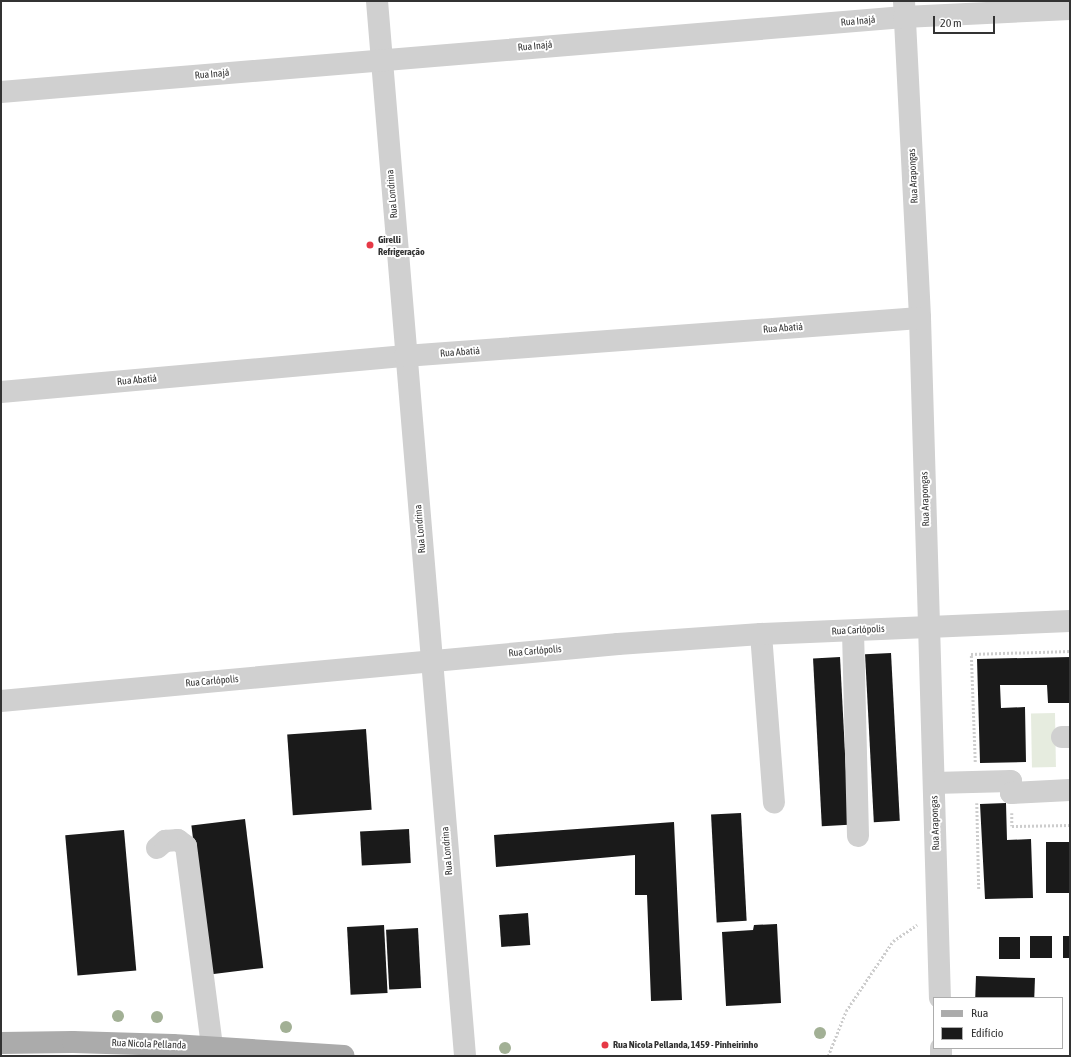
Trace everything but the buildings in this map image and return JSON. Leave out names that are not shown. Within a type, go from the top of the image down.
[{"type":"main road","name":"Rua Nicola Pellanda","points":[[1,1043],[73,1042],[212,1047],[344,1056]]},
{"type":"street","name":"Rua Londrina","points":[[376,1],[430,660],[465,1056]]},
{"type":"street","name":"Rua Inajá","points":[[1,92],[381,59],[904,9],[1070,9]]},
{"type":"street","name":"Rua Arapongas","points":[[904,9],[920,318],[940,997]]},
{"type":"street","name":"Rua Abatiá","points":[[1,392],[406,356],[920,318]]},
{"type":"street","name":"Rua Carlópolis","points":[[1,701],[430,660],[761,634],[1070,621]]},
{"type":"street","points":[[853,630],[858,836]]},
{"type":"street","points":[[761,634],[774,803]]},
{"type":"street","points":[[934,783],[1011,781],[1011,793],[1070,790]]},
{"type":"street","points":[[157,848],[165,841],[178,840],[186,846],[212,1047]]},
{"type":"path","points":[[979,890],[971,654],[1070,651]]},
{"type":"path","points":[[1011,793],[1012,826],[1070,825]]},
{"type":"path","points":[[828,1056],[846,1011],[893,941],[937,911]]},
{"type":"shaded area","points":[[1031,713],[1055,713],[1056,767],[1032,767]]},
{"type":"place","name":"Girelli Refrigeração","points":[[370,245]]},
{"type":"place","name":"Rua Nicola Pellanda, 1459 - Pinheirinho","points":[[605,1045]]}]
